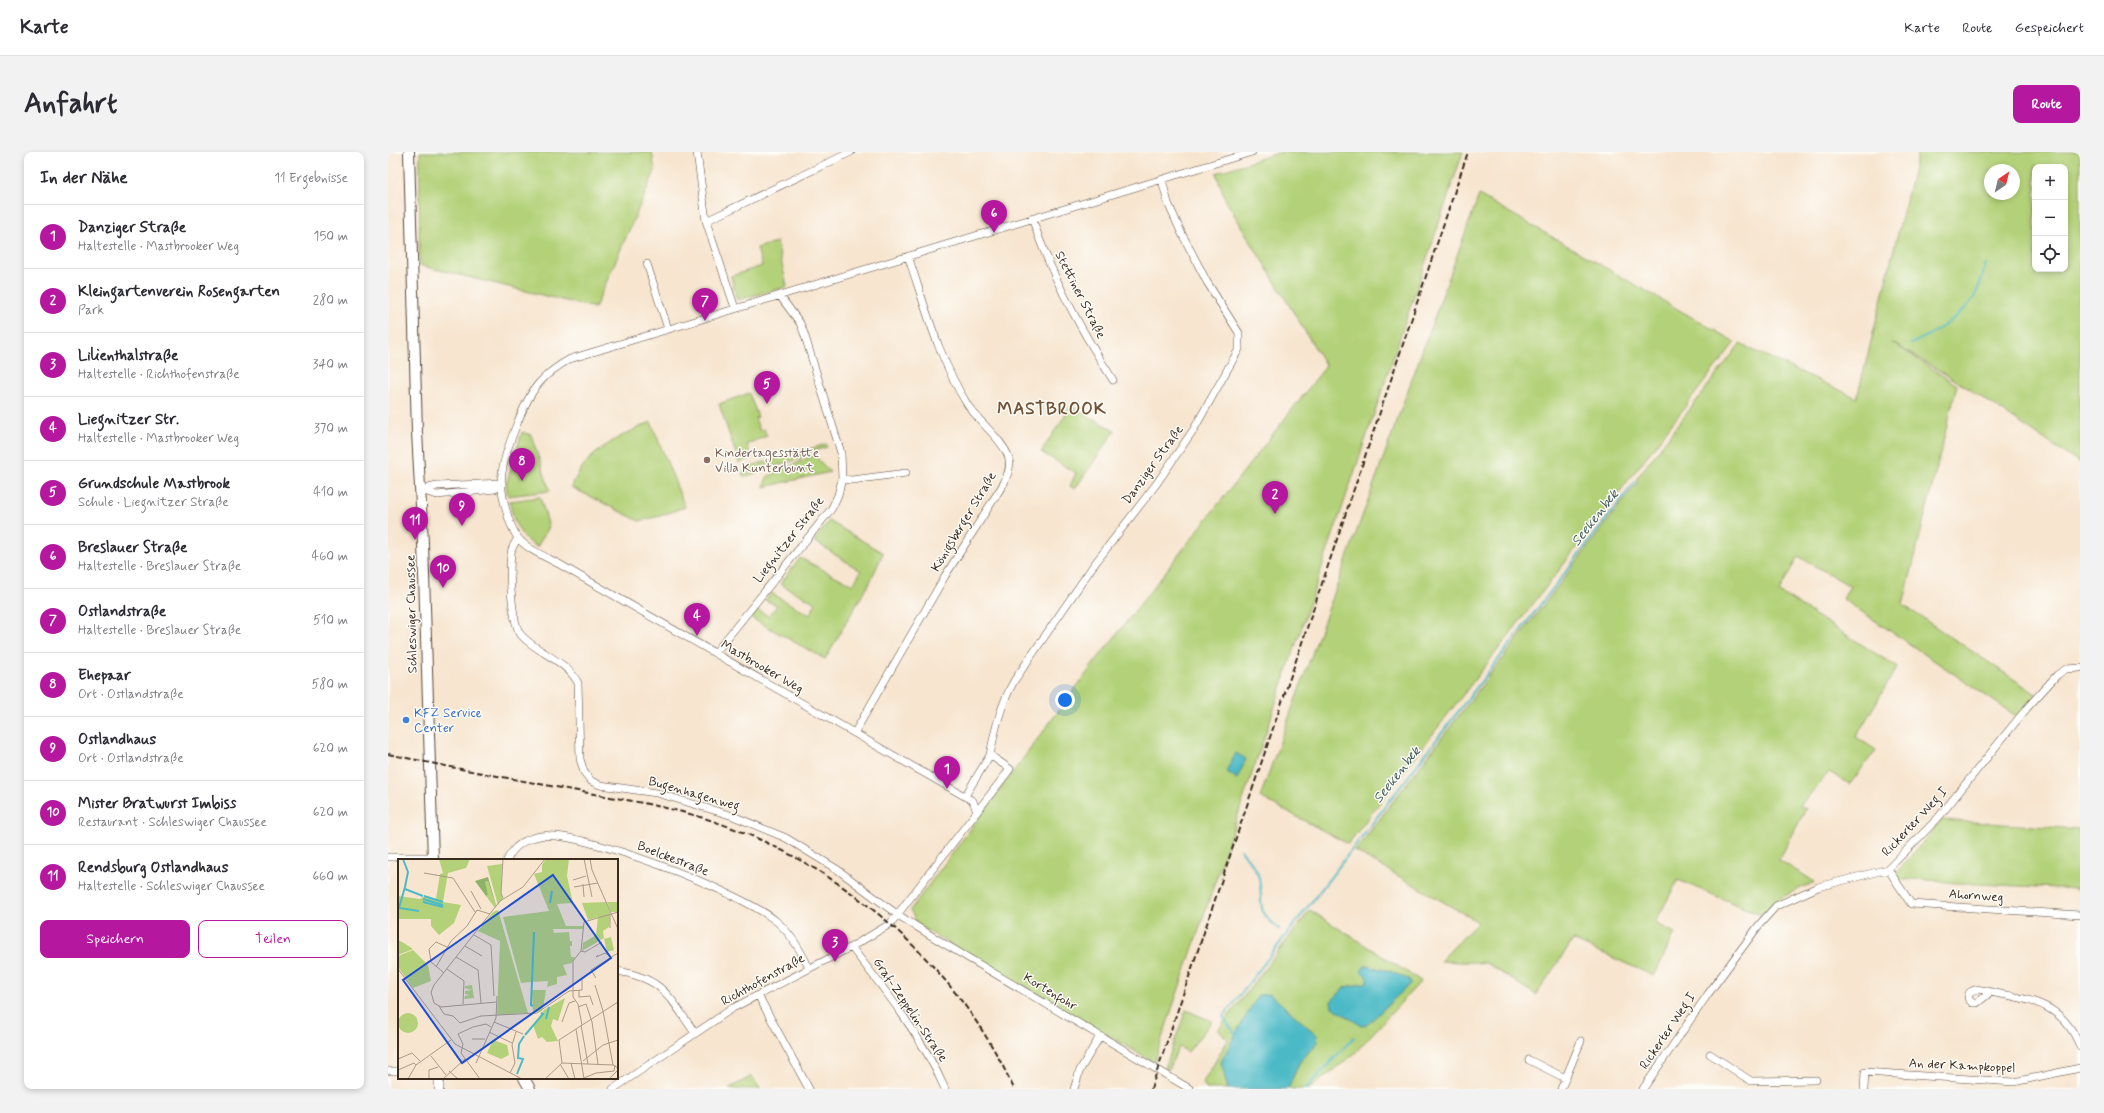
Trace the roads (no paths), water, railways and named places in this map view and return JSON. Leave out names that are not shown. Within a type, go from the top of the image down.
[{"type":"main road","name":"Schleswiger Chaussee","points":[[409,152],[417,432],[433,858]]},
{"type":"main road","points":[[525,1079],[530,1089]]},
{"type":"street","points":[[697,152],[706,221],[735,308]]},
{"type":"street","points":[[706,221],[851,152]]},
{"type":"street","points":[[518,538],[502,499],[502,472],[527,402],[538,384],[558,365],[599,350],[735,308],[780,296],[1252,152]]},
{"type":"street","name":"Danziger Straße","points":[[965,796],[990,755],[995,728],[1007,694],[1014,681],[1089,572],[1157,483],[1194,429],[1239,349],[1239,333],[1208,282],[1181,232],[1168,203],[1162,180]]},
{"type":"street","name":"Stettiner Straße","points":[[1032,218],[1060,288],[1080,326],[1113,380]]},
{"type":"street","name":"Königsberger Straße","points":[[855,732],[945,576],[1000,489],[1010,469],[1009,459],[1002,445],[980,422],[967,405],[950,372],[908,256]]},
{"type":"street","points":[[647,264],[668,329]]},
{"type":"street","name":"Liegnitzer Straße","points":[[715,653],[832,508],[838,495],[842,479],[841,453],[810,348],[800,323],[780,296]]},
{"type":"street","points":[[842,479],[852,480],[906,472]]},
{"type":"street","points":[[420,490],[437,486],[502,483]]},
{"type":"street","name":"Mastbrooker Weg","points":[[518,538],[530,547],[965,796],[973,801],[977,812]]},
{"type":"street","name":"Bugenhagenweg","points":[[518,538],[510,553],[515,624],[521,636],[564,666],[573,674],[578,683],[580,760],[584,772],[591,781],[600,785],[657,793],[733,816],[786,838],[838,870],[898,915]]},
{"type":"street","name":"Rickerter Weg I","points":[[1644,1089],[1708,994],[1776,906],[1818,888],[1888,869],[1938,818],[2027,708],[2057,675],[2066,669],[2080,668]]},
{"type":"street","points":[[977,812],[1010,769],[990,755]]},
{"type":"street","name":"Richthofenstraße","points":[[613,1089],[695,1033],[758,994],[851,947],[880,930],[898,915],[977,812]]},
{"type":"street","name":"Boelckestraße","points":[[508,859],[513,849],[522,842],[540,836],[553,836],[608,848],[652,863],[737,897],[776,921],[791,937],[809,968]]},
{"type":"street","points":[[388,858],[433,858]]},
{"type":"street","name":"Ahornweg","points":[[1888,869],[1911,904],[2080,915]]},
{"type":"street","name":"Kortenfohr","points":[[898,915],[1190,1089]]},
{"type":"street","name":"Graf-Zeppelin-Straße","points":[[851,947],[883,987],[936,1066],[945,1089]]},
{"type":"street","points":[[618,971],[635,974],[658,985],[671,996],[695,1033]]},
{"type":"street","points":[[1991,992],[2033,1000],[2046,1006],[2069,1026],[2080,1047]]},
{"type":"street","points":[[758,994],[809,1089]]},
{"type":"street","points":[[1074,1089],[1080,1070],[1100,1036]]},
{"type":"street","points":[[1561,1089],[1581,1041]]},
{"type":"street","points":[[1710,1054],[1751,1082],[1816,1080]]},
{"type":"street","points":[[1529,1060],[1565,1078]]},
{"type":"street","name":"An der Kampkoppel","points":[[1864,1089],[1865,1072],[2014,1086],[2080,1068]]},
{"type":"street","points":[[1746,1089],[1751,1082]]},
{"type":"water","points":[[1236,753],[1246,759],[1237,779],[1226,771]]},
{"type":"water","points":[[1365,966],[1390,971],[1410,980],[1410,984],[1367,1025],[1360,1025],[1332,1007],[1331,1001],[1345,987],[1366,983],[1368,978],[1361,971]]},
{"type":"water","points":[[1270,994],[1317,1035],[1318,1042],[1299,1063],[1288,1089],[1228,1089],[1221,1062],[1258,995]]},
{"type":"waterway","points":[[1911,344],[1945,325],[1967,306],[1977,291],[1986,264]]},
{"type":"waterway","name":"Seekenbek","points":[[1236,1035],[1223,1017],[1635,482]]},
{"type":"waterway","points":[[1241,850],[1257,871],[1261,889],[1263,911],[1279,929]]},
{"type":"waterway","points":[[1305,1089],[1354,1037]]},
{"type":"railway","points":[[1151,1089],[1468,152]]},
{"type":"railway","points":[[388,754],[486,774],[640,802],[683,812],[747,834],[795,857],[841,886],[884,919],[924,956],[959,998],[989,1042],[1014,1089]]},
{"type":"place","name":"Breslauer Straße","points":[[994,233]]},
{"type":"place","name":"Ostlandstraße","points":[[705,321]]},
{"type":"place","name":"Grundschule Mastbrook","points":[[767,404]]},
{"type":"place","name":"Kindertagesstätte Villa Kunterbunt","points":[[707,460]]},
{"type":"place","name":"Ehepaar","points":[[522,481]]},
{"type":"place","name":"Kleingartenverein Rosengarten","points":[[1275,514]]},
{"type":"place","name":"Ostlandhaus","points":[[462,526]]},
{"type":"place","name":"Rendsburg Ostlandhaus","points":[[415,540]]},
{"type":"place","name":"Mister Bratwurst Imbiss","points":[[443,588]]},
{"type":"place","name":"Liegnitzer Str.","points":[[697,636]]},
{"type":"place","name":"KFZ Service Center","points":[[406,720]]},
{"type":"place","name":"Danziger Straße","points":[[947,789]]},
{"type":"place","name":"Lilienthalstraße","points":[[835,962]]},
{"type":"district","name":"MASTBROOK","points":[[1052,409]]}]
